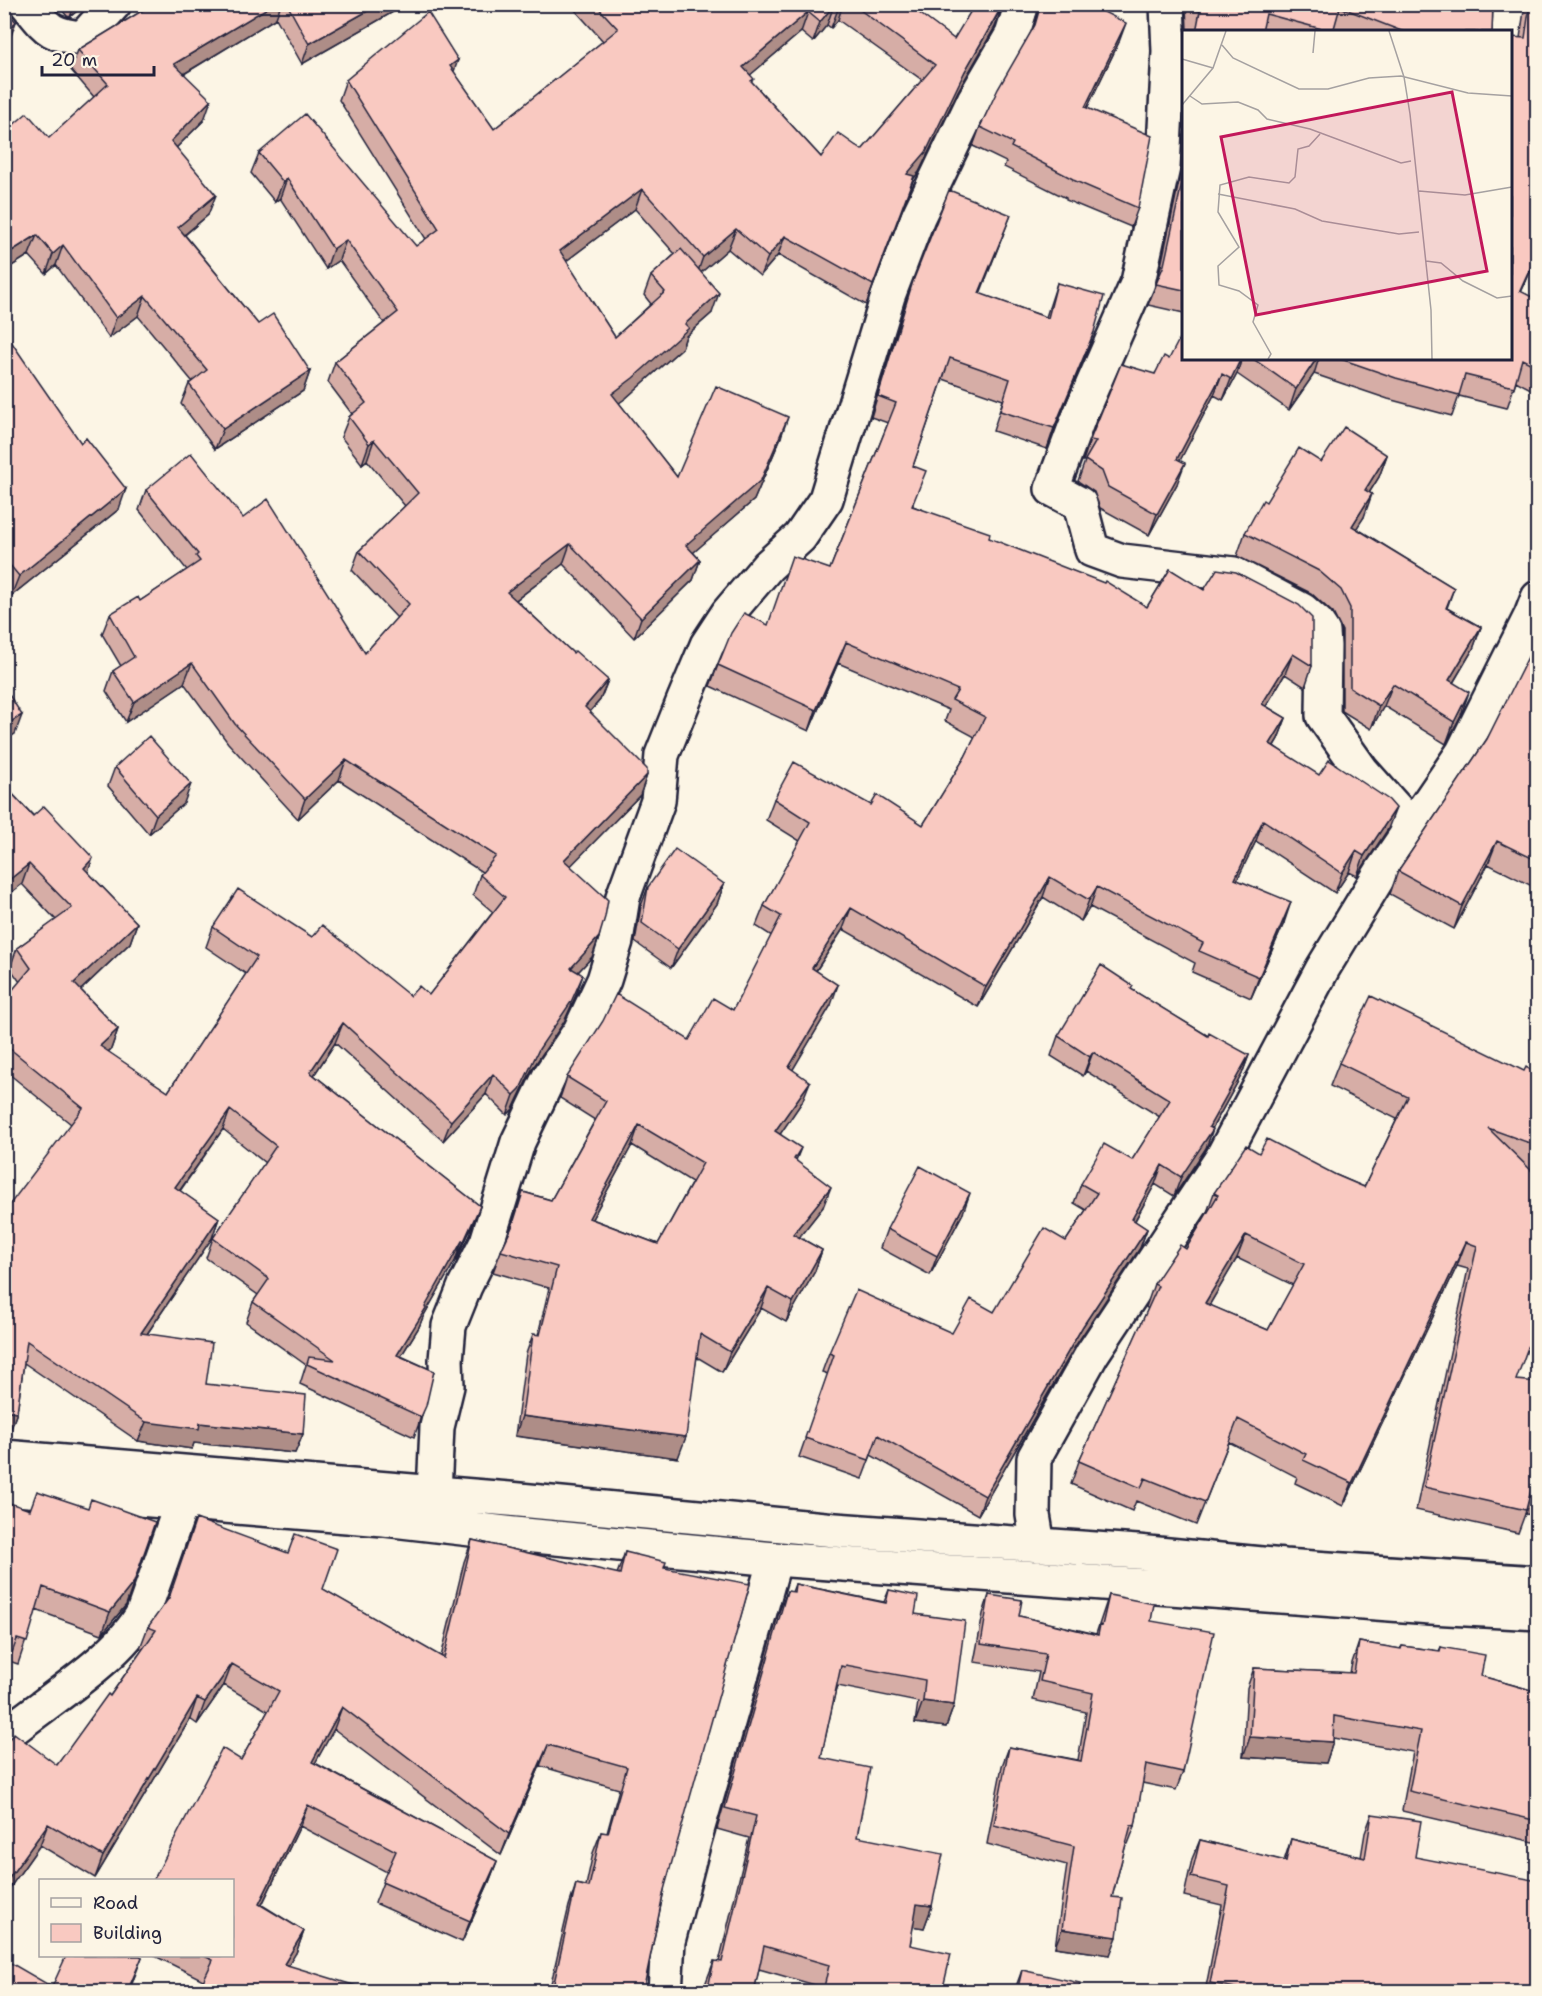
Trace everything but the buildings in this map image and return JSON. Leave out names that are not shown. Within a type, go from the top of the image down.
[{"type":"street","points":[[27,4],[47,28],[63,36],[83,38],[114,4]]},
{"type":"street","points":[[434,1493],[437,1427],[447,1386],[446,1360],[449,1326],[465,1286],[488,1242],[518,1142],[549,1077],[580,1031],[604,980],[616,941],[623,897],[658,801],[662,755],[707,645],[728,613],[768,566],[800,537],[826,498],[888,296],[918,217],[974,100],[1012,35],[1022,4]]},
{"type":"street","points":[[1167,4],[1169,51],[1163,167],[1138,282],[1080,414],[1052,489],[1080,504],[1092,550],[1122,561],[1234,574],[1302,610],[1317,623],[1323,632],[1324,646],[1323,716],[1362,771],[1412,827]]},
{"type":"street","points":[[1038,1545],[1033,1515],[1034,1458],[1092,1354],[1222,1158],[1323,968],[1382,872],[1463,752],[1538,598]]},
{"type":"street","points":[[4,1457],[835,1530],[1307,1568],[1538,1583]]},
{"type":"street","points":[[4,1488],[384,1519],[775,1559],[1538,1613]]},
{"type":"street","points":[[4,1736],[88,1671],[135,1628],[143,1613],[182,1502]]},
{"type":"street","points":[[665,1992],[668,1941],[775,1559]]}]
